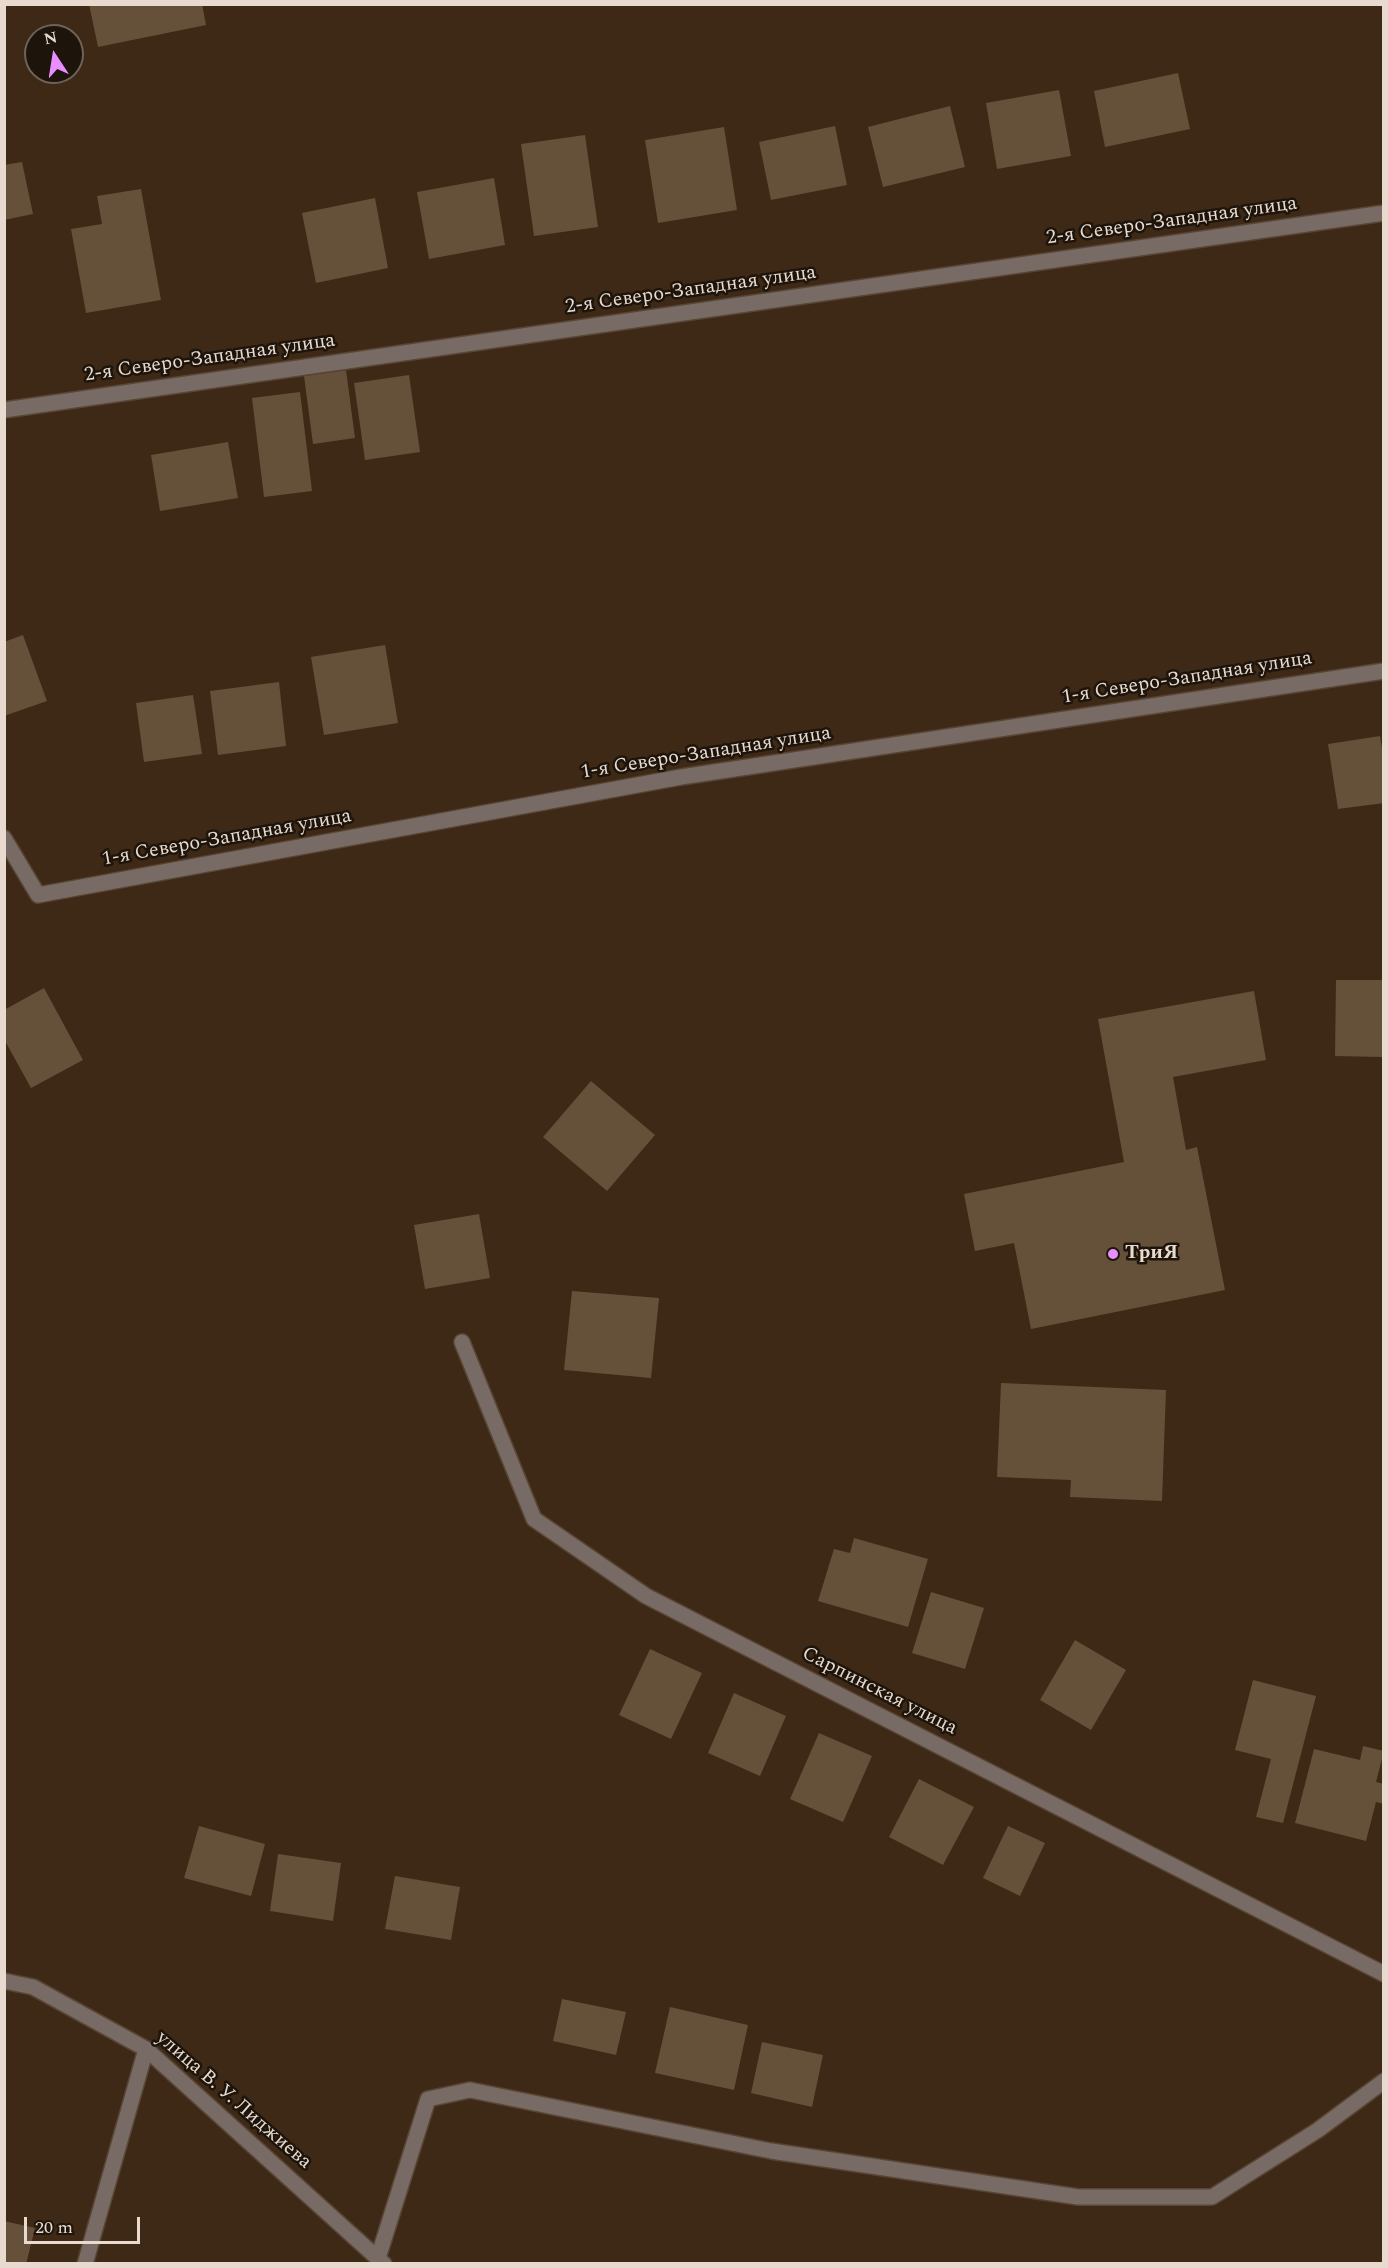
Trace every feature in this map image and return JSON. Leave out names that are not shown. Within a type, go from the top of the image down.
[{"type":"street","name":"2-я Северо-Западная улица","points":[[4,410],[1383,213]]},
{"type":"street","name":"1-я Северо-Западная улица","points":[[4,838],[38,896],[681,777],[1383,671]]},
{"type":"street","name":"Сарпинская улица","points":[[462,1342],[534,1518],[646,1596],[1383,1974]]},
{"type":"street","name":"улица В. У. Лиджиева","points":[[4,1981],[33,1987],[146,2049],[381,2261]]},
{"type":"street","points":[[85,2264],[146,2049]]},
{"type":"street","points":[[381,2261],[428,2099],[470,2090],[771,2151],[1078,2197],[1212,2197],[1318,2130],[1383,2081]]},
{"type":"building","points":[[89,4],[202,4],[206,25],[98,47]]},
{"type":"building","points":[[1178,73],[1190,129],[1105,147],[1094,91]]},
{"type":"building","points":[[1059,90],[1071,156],[997,169],[986,103]]},
{"type":"building","points":[[950,106],[965,167],[883,187],[868,127]]},
{"type":"building","points":[[835,126],[847,185],[771,200],[759,142]]},
{"type":"building","points":[[724,127],[737,210],[658,223],[645,140]]},
{"type":"building","points":[[585,135],[598,227],[534,236],[521,144]]},
{"type":"building","points":[[22,162],[33,214],[4,220],[4,165]]},
{"type":"building","points":[[494,178],[505,245],[429,259],[417,192]]},
{"type":"building","points":[[141,189],[161,300],[86,313],[71,229],[102,224],[97,196]]},
{"type":"building","points":[[375,198],[388,268],[316,283],[302,213]]},
{"type":"building","points":[[346,370],[355,438],[313,444],[304,376]]},
{"type":"building","points":[[409,375],[420,452],[365,460],[354,383]]},
{"type":"building","points":[[300,392],[312,491],[264,497],[252,398]]},
{"type":"building","points":[[228,442],[238,498],[160,511],[151,455]]},
{"type":"building","points":[[23,635],[47,701],[4,716],[4,642]]},
{"type":"building","points":[[385,645],[398,723],[324,735],[311,657]]},
{"type":"building","points":[[279,682],[286,746],[218,755],[210,691]]},
{"type":"building","points":[[193,695],[202,754],[144,762],[136,703]]},
{"type":"building","points":[[1380,736],[1384,761],[1384,803],[1338,809],[1328,744]]},
{"type":"building","points":[[1336,980],[1383,980],[1382,1057],[1335,1056]]},
{"type":"building","points":[[44,988],[83,1060],[31,1088],[4,1039],[4,1010]]},
{"type":"building","points":[[1254,991],[1266,1060],[1173,1077],[1186,1150],[1197,1147],[1225,1290],[1031,1329],[1014,1243],[975,1251],[964,1194],[1124,1162],[1098,1019]]},
{"type":"building","points":[[591,1081],[655,1135],[607,1191],[543,1137]]},
{"type":"building","points":[[479,1214],[490,1278],[425,1289],[414,1225]]},
{"type":"building","points":[[572,1291],[659,1298],[651,1378],[564,1370]]},
{"type":"building","points":[[1001,1383],[1166,1390],[1162,1501],[1070,1497],[1071,1480],[997,1477]]},
{"type":"building","points":[[854,1538],[928,1559],[908,1627],[818,1601],[834,1549],[850,1553]]},
{"type":"building","points":[[931,1592],[984,1608],[965,1669],[912,1653]]},
{"type":"building","points":[[1075,1640],[1126,1670],[1091,1730],[1040,1700]]},
{"type":"building","points":[[650,1649],[702,1673],[671,1739],[619,1715]]},
{"type":"building","points":[[1253,1680],[1316,1696],[1283,1823],[1256,1817],[1271,1759],[1235,1750]]},
{"type":"building","points":[[734,1693],[786,1716],[760,1776],[708,1753]]},
{"type":"building","points":[[819,1733],[872,1756],[843,1822],[790,1799]]},
{"type":"building","points":[[1363,1746],[1384,1751],[1376,1782],[1384,1784],[1384,1804],[1376,1802],[1366,1841],[1295,1823],[1314,1749],[1360,1760]]},
{"type":"building","points":[[919,1779],[974,1807],[943,1865],[889,1837]]},
{"type":"building","points":[[199,1826],[265,1844],[251,1896],[184,1878]]},
{"type":"building","points":[[1008,1826],[1045,1843],[1020,1896],[983,1878]]},
{"type":"building","points":[[278,1854],[341,1863],[333,1921],[270,1911]]},
{"type":"building","points":[[395,1876],[460,1887],[451,1940],[385,1929]]},
{"type":"building","points":[[562,1999],[626,2012],[616,2055],[553,2041]]},
{"type":"building","points":[[670,2007],[748,2025],[734,2090],[655,2073]]},
{"type":"building","points":[[762,2042],[823,2055],[812,2107],[751,2093]]},
{"type":"building","points":[[4,2221],[35,2228],[26,2264],[4,2264]]},
{"type":"place","name":"ТриЯ","points":[[1113,1254]]}]
